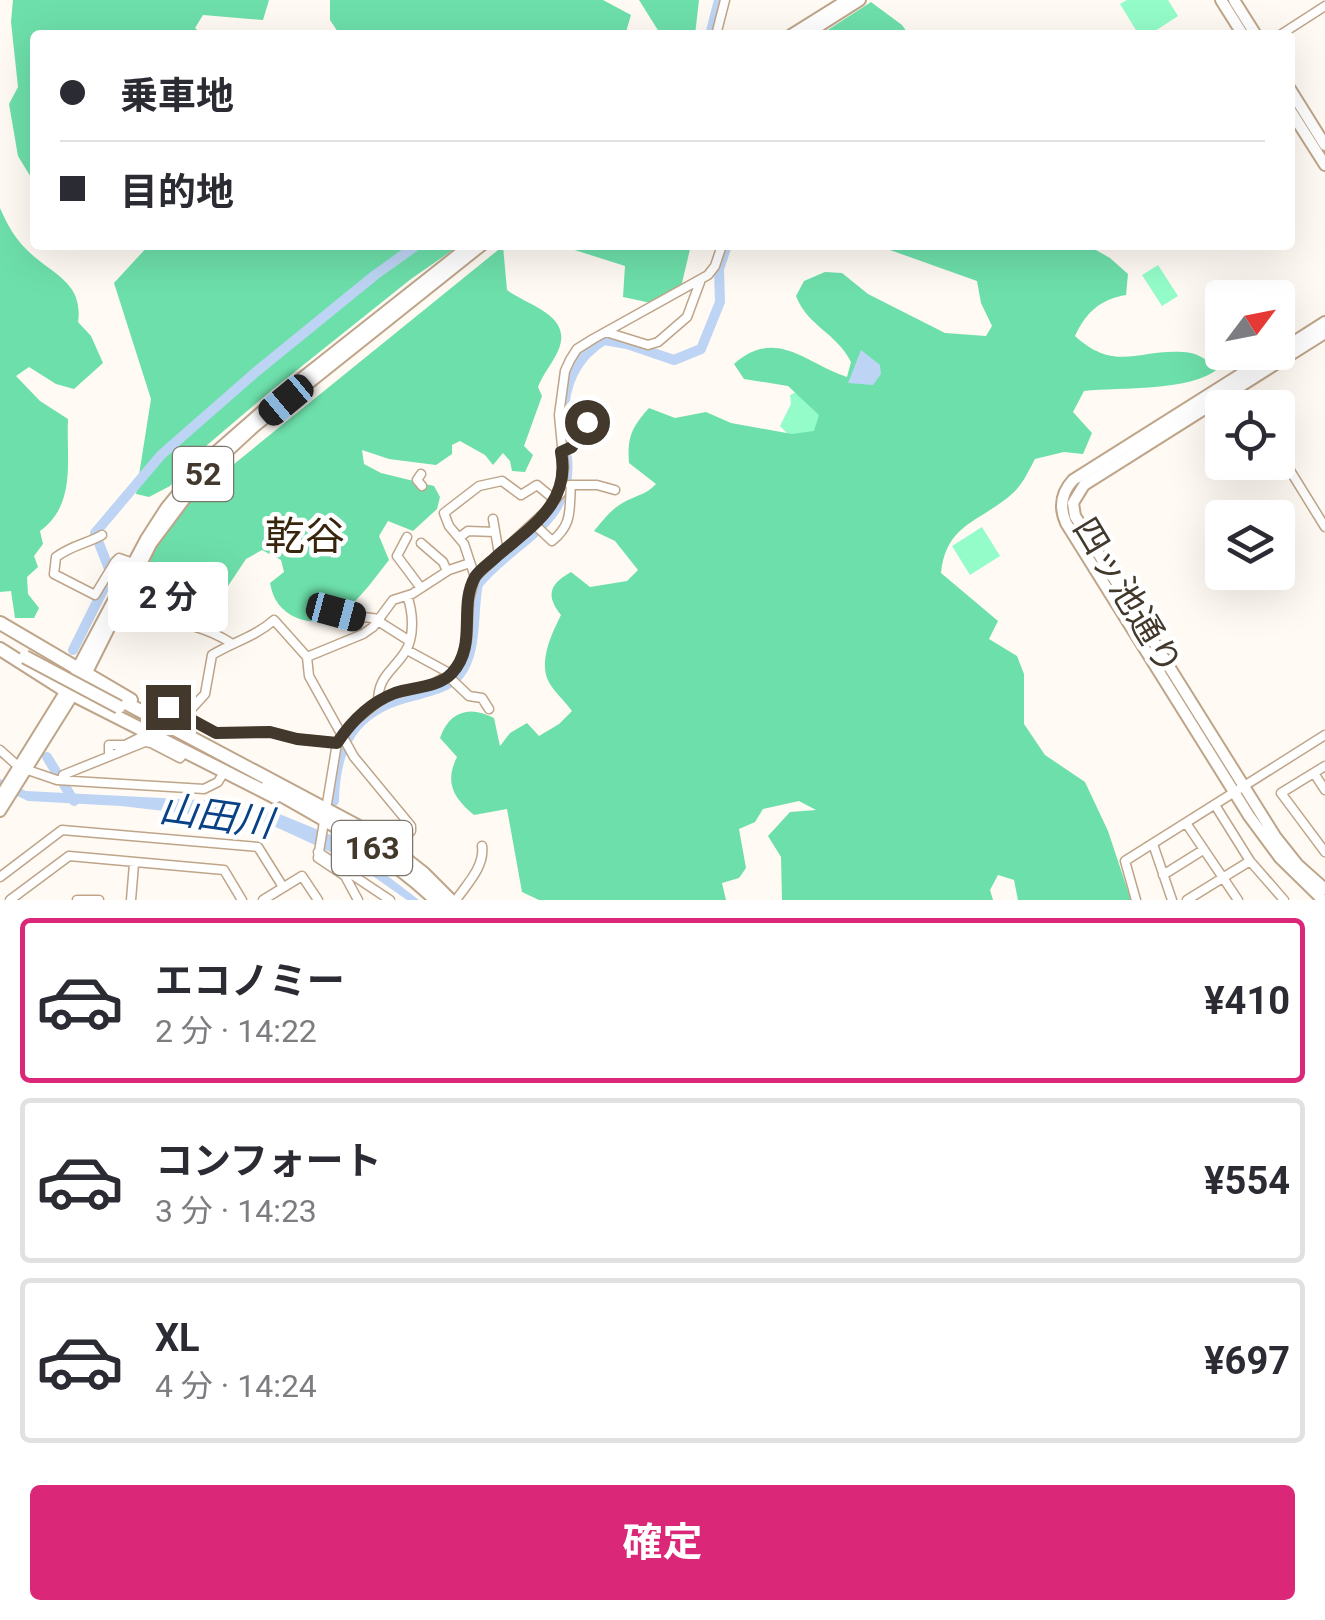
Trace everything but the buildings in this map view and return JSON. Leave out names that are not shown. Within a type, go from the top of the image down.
[{"type":"highway","name":"163","points":[[0,622],[181,727],[190,737]]},
{"type":"highway","name":"163","points":[[0,632],[26,654]]},
{"type":"highway","name":"163","points":[[0,646],[26,654],[301,806],[392,848],[453,900]]},
{"type":"highway","points":[[0,646],[70,693],[261,792],[301,806]]},
{"type":"highway","name":"163","points":[[121,704],[190,737],[324,818],[392,862],[436,900]]},
{"type":"main road","points":[[799,30],[847,0]]},
{"type":"main road","points":[[812,30],[860,0]]},
{"type":"main road","points":[[1221,0],[1240,30]]},
{"type":"main road","points":[[1234,0],[1253,30]]},
{"type":"main road","points":[[1295,97],[1325,145]]},
{"type":"main road","points":[[1295,118],[1325,165]]},
{"type":"main road","name":"52","points":[[2,803],[70,693],[166,508],[212,454],[464,250]]},
{"type":"main road","name":"52","points":[[136,564],[218,459],[476,250]]},
{"type":"main road","name":"四ッ池通り","points":[[1295,341],[1325,322]]},
{"type":"main road","name":"四ッ池通り","points":[[1235,384],[1325,333]]},
{"type":"main road","name":"四ッ池通り","points":[[1253,370],[1084,485],[1073,503],[1076,516],[1280,858],[1324,900]]},
{"type":"main road","name":"四ッ池通り","points":[[1239,790],[1286,852],[1325,889]]},
{"type":"street","points":[[717,30],[724,0]]},
{"type":"street","points":[[1288,30],[1325,6]]},
{"type":"street","points":[[535,526],[552,541],[564,530],[571,512],[558,415],[565,371],[578,350],[702,280],[715,266],[720,250]]},
{"type":"street","points":[[606,332],[648,344],[658,342],[688,317],[702,280]]},
{"type":"street","points":[[1235,384],[1239,390]]},
{"type":"street","points":[[564,452],[572,447],[582,426],[594,419]]},
{"type":"street","points":[[420,474],[417,480],[422,486]]},
{"type":"street","points":[[1295,478],[1325,527]]},
{"type":"street","points":[[475,577],[460,537],[443,515],[479,486],[503,481],[521,495],[537,485],[555,500]]},
{"type":"street","points":[[566,485],[596,485],[615,490]]},
{"type":"street","points":[[358,900],[345,876],[321,862],[318,850],[339,740],[359,716],[378,702],[451,678],[467,640],[468,600],[475,577],[535,526],[566,485]]},
{"type":"street","points":[[492,519],[499,554]]},
{"type":"street","points":[[460,537],[468,531],[496,532]]},
{"type":"street","points":[[102,536],[76,544],[56,557],[54,574],[95,594],[119,558],[136,564],[150,574],[124,619],[199,628],[232,643]]},
{"type":"street","points":[[407,536],[398,556],[420,588]]},
{"type":"street","points":[[420,543],[443,562],[447,571]]},
{"type":"street","points":[[307,657],[363,634],[393,600],[470,563]]},
{"type":"street","points":[[378,702],[380,680],[407,650],[414,613],[407,596]]},
{"type":"street","points":[[329,613],[379,620],[408,640]]},
{"type":"street","points":[[184,717],[205,694],[212,655],[244,641],[274,620],[307,657],[309,676],[339,740],[411,826],[392,848]]},
{"type":"street","points":[[407,650],[451,678],[469,696],[482,698],[489,708]]},
{"type":"street","points":[[161,708],[168,707],[216,733],[270,732],[297,739],[339,740]]},
{"type":"street","points":[[1136,900],[1125,861],[1325,735]]},
{"type":"street","points":[[109,754],[109,745],[125,745],[141,737]]},
{"type":"street","points":[[62,780],[62,774],[145,742],[180,758],[184,752]]},
{"type":"street","points":[[0,750],[23,768],[62,780],[204,789],[218,782],[224,772]]},
{"type":"street","points":[[1325,766],[1281,793],[1325,852]]},
{"type":"street","points":[[1314,772],[1325,790]]},
{"type":"street","points":[[1215,804],[1250,860],[1284,900]]},
{"type":"street","points":[[1186,823],[1238,900]]},
{"type":"street","points":[[0,877],[62,830],[258,847],[283,887]]},
{"type":"street","points":[[1153,844],[1172,900]]},
{"type":"street","points":[[453,900],[476,873],[484,854],[482,846]]},
{"type":"street","points":[[318,850],[390,900]]},
{"type":"street","points":[[1163,875],[1203,850]]},
{"type":"street","points":[[10,900],[69,856],[224,870],[242,900]]},
{"type":"street","points":[[1192,899],[1250,860]]},
{"type":"street","points":[[131,900],[134,864]]},
{"type":"street","points":[[263,900],[302,876],[318,900]]},
{"type":"street","points":[[77,900],[99,900]]},
{"type":"green space","points":[[13,0],[269,0],[263,20],[203,15],[197,30],[30,30],[30,176],[18,156],[9,104],[18,87],[11,22]]},
{"type":"green space","points":[[330,0],[603,0],[631,15],[626,30],[337,30],[330,20]]},
{"type":"green space","points":[[639,0],[699,0],[696,30],[658,30]]},
{"type":"green space","points":[[1127,0],[1168,0],[1178,16],[1157,30],[1136,30],[1120,4]]},
{"type":"green space","points":[[871,2],[906,30],[828,30]]},
{"type":"green space","points":[[0,208],[22,244],[71,287],[78,322],[91,336],[103,363],[74,389],[56,384],[29,367],[16,376],[40,401],[68,419],[65,495],[52,520],[40,531],[43,544],[34,556],[38,567],[27,577],[28,594],[39,608],[34,618],[15,618],[11,591],[0,592]]},
{"type":"green space","points":[[144,250],[453,250],[272,390],[206,446],[170,486],[149,497],[136,494],[151,399],[114,283]]},
{"type":"green space","points":[[498,250],[503,250],[507,290],[546,313],[560,329],[558,351],[538,387],[542,396],[524,446],[533,455],[525,472],[512,471],[503,453],[493,465],[485,455],[460,441],[452,445],[452,454],[436,465],[389,459],[362,450],[364,464],[381,473],[434,486],[440,497],[437,509],[413,531],[388,521],[379,536],[389,560],[371,584],[338,614],[312,621],[297,618],[282,608],[270,583],[284,572],[281,560],[262,550],[246,559],[216,604],[198,608],[153,588],[146,569],[165,528],[181,507]]},
{"type":"green space","points":[[575,250],[690,250],[681,287],[651,303],[623,297],[625,266]]},
{"type":"green space","points":[[890,250],[1096,250],[1128,274],[1126,295],[1095,308],[1075,336],[1104,354],[1117,357],[1191,353],[1205,359],[1205,370],[1216,370],[1174,385],[1084,391],[1073,412],[1092,433],[1083,454],[1064,452],[1035,459],[1013,493],[958,533],[944,556],[941,573],[998,621],[989,639],[1017,656],[1024,674],[1024,724],[1045,755],[1085,782],[1108,831],[1131,900],[1018,900],[1014,880],[998,875],[990,890],[993,900],[782,900],[781,857],[768,836],[790,812],[816,810],[799,801],[763,809],[755,822],[739,829],[746,868],[739,878],[722,883],[726,900],[539,900],[522,892],[507,809],[474,815],[461,802],[451,782],[457,757],[440,738],[455,716],[469,711],[494,718],[500,746],[510,733],[527,723],[539,736],[572,711],[545,670],[548,646],[561,615],[553,602],[552,590],[571,572],[590,587],[627,581],[638,570],[615,541],[594,531],[616,507],[656,484],[629,463],[629,446],[638,421],[649,408],[675,418],[706,412],[731,423],[792,434],[814,431],[819,415],[788,386],[744,379],[734,364],[749,353],[777,348],[847,377],[851,362],[845,352],[801,307],[796,296],[804,281],[825,272],[842,273],[868,294],[945,333],[986,336],[992,326],[981,303],[977,281]]},
{"type":"green space","points":[[1158,265],[1178,296],[1162,306],[1142,275]]},
{"type":"green space","points":[[796,392],[819,408],[825,431],[789,435],[780,426],[791,404],[790,395]]},
{"type":"green space","points":[[982,527],[1000,556],[970,575],[952,546]]},
{"type":"water","points":[[861,350],[880,365],[881,374],[873,385],[848,383]]},
{"type":"water","name":"山田川","points":[[0,779],[26,791],[201,800],[277,813],[338,838],[419,900],[407,900],[354,863],[267,823],[121,806],[28,801],[0,788]]},
{"type":"waterway","points":[[711,30],[719,0]]},
{"type":"waterway","points":[[73,650],[111,574],[95,533],[161,455],[257,371],[410,250]]},
{"type":"waterway","points":[[564,432],[564,404],[570,379],[583,357],[604,340],[674,360],[701,349],[720,302],[719,269],[725,250]]},
{"type":"waterway","points":[[334,801],[343,748],[361,722],[390,703],[442,687],[459,675],[472,643],[478,584],[551,515],[567,480],[567,458]]},
{"type":"waterway","points":[[47,757],[74,801]]},
{"type":"district","name":"乾谷","points":[[305,536]]},
{"type":"route","points":[[168,707],[216,733],[270,732],[337,743],[359,716],[378,702],[392,694],[445,679],[460,662],[467,640],[468,600],[475,577],[560,493],[564,467],[561,452],[572,447],[587,422]]}]
